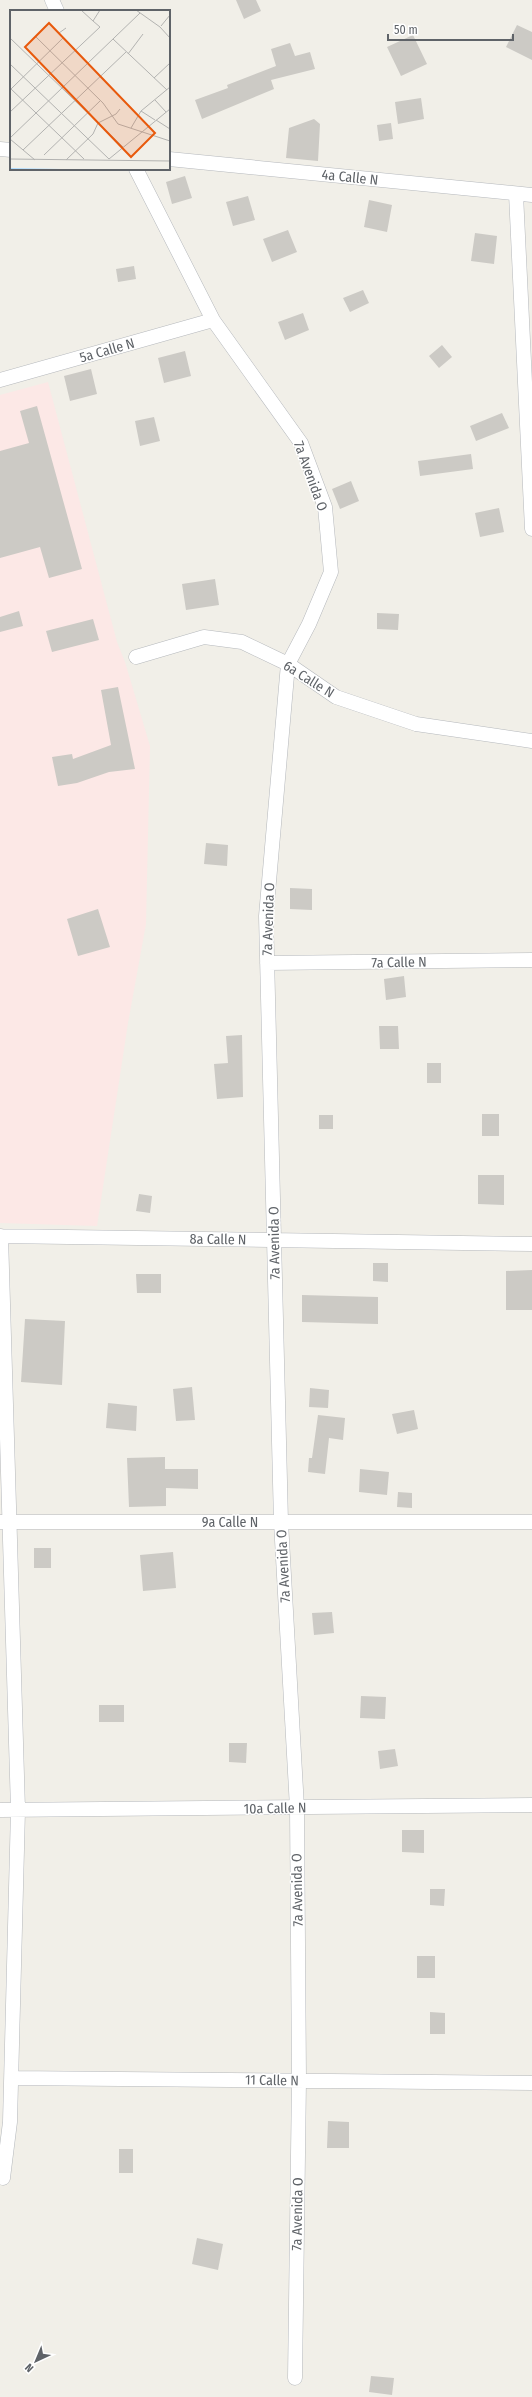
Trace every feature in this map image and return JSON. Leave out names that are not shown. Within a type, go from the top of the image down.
[{"type":"street","points":[[52,0],[57,10]]},
{"type":"street","points":[[0,149],[10,150]]},
{"type":"street","name":"4a Calle N","points":[[170,159],[532,195]]},
{"type":"street","name":"7a Avenida O","points":[[137,170],[213,320],[301,443],[325,506],[331,572],[309,624],[288,664],[266,916],[281,1522],[297,1808],[299,2080],[295,2378]]},
{"type":"street","points":[[516,194],[532,530]]},
{"type":"street","name":"5a Calle N","points":[[0,380],[213,320]]},
{"type":"street","name":"6a Calle N","points":[[136,657],[204,637],[242,642],[288,664],[336,697],[416,724],[532,741]]},
{"type":"street","name":"7a Calle N","points":[[267,963],[532,960]]},
{"type":"street","points":[[0,2177],[4,2178],[10,2122],[18,1810],[4,1522],[1,1236]]},
{"type":"street","name":"8a Calle N","points":[[1,1236],[532,1244]]},
{"type":"street","name":"9a Calle N","points":[[4,1522],[532,1522]]},
{"type":"street","name":"10a Calle N","points":[[0,1810],[297,1808],[532,1804]]},
{"type":"street","name":"11 Calle N","points":[[12,2078],[532,2083]]},
{"type":"shaded area","points":[[48,382],[117,642],[125,662],[150,746],[146,924],[128,1023],[97,1226],[0,1223],[0,395]]},
{"type":"building","points":[[236,0],[256,0],[261,11],[244,19]]},
{"type":"building","points":[[517,25],[532,32],[532,60],[506,47]]},
{"type":"building","points":[[413,35],[427,64],[401,76],[387,47]]},
{"type":"building","points":[[290,43],[295,56],[310,52],[315,69],[271,80],[274,89],[202,119],[195,100],[228,88],[227,85],[276,66],[271,49]]},
{"type":"building","points":[[421,98],[424,119],[398,124],[395,102]]},
{"type":"building","points":[[314,119],[320,124],[318,161],[286,158],[289,128]]},
{"type":"building","points":[[391,123],[393,139],[379,141],[377,125]]},
{"type":"building","points":[[185,176],[192,198],[172,204],[166,182]]},
{"type":"building","points":[[248,196],[255,220],[233,226],[226,202]]},
{"type":"building","points":[[369,200],[392,205],[387,232],[364,227]]},
{"type":"building","points":[[288,230],[297,252],[272,262],[263,239]]},
{"type":"building","points":[[475,233],[497,236],[494,264],[471,261]]},
{"type":"building","points":[[134,266],[136,279],[118,282],[116,269]]},
{"type":"building","points":[[363,290],[369,303],[350,312],[343,298]]},
{"type":"building","points":[[303,313],[309,330],[285,340],[278,322]]},
{"type":"building","points":[[442,345],[452,357],[439,368],[429,356]]},
{"type":"building","points":[[185,351],[191,376],[164,383],[158,358]]},
{"type":"building","points":[[91,369],[97,394],[70,401],[64,376]]},
{"type":"building","points":[[37,406],[82,569],[49,578],[40,547],[0,558],[0,451],[29,443],[20,411]]},
{"type":"building","points":[[502,413],[509,428],[476,441],[470,426]]},
{"type":"building","points":[[154,417],[160,441],[140,446],[135,421]]},
{"type":"building","points":[[471,454],[473,469],[420,476],[418,461]]},
{"type":"building","points":[[351,481],[359,501],[340,509],[332,489]]},
{"type":"building","points":[[499,508],[504,532],[480,537],[475,513]]},
{"type":"building","points":[[215,579],[219,605],[186,610],[182,584]]},
{"type":"building","points":[[19,611],[23,626],[0,632],[0,617]]},
{"type":"building","points":[[377,613],[399,614],[398,630],[377,629]]},
{"type":"building","points":[[93,619],[99,640],[52,652],[46,631]]},
{"type":"building","points":[[118,687],[135,769],[109,772],[77,783],[58,786],[52,757],[72,754],[73,759],[111,745],[101,690]]},
{"type":"building","points":[[206,843],[228,845],[227,866],[204,864]]},
{"type":"building","points":[[290,888],[312,889],[312,910],[290,909]]},
{"type":"building","points":[[98,909],[110,947],[78,956],[67,919]]},
{"type":"building","points":[[404,976],[406,997],[386,1000],[384,979]]},
{"type":"building","points":[[379,1026],[398,1026],[399,1049],[380,1049]]},
{"type":"building","points":[[242,1035],[243,1097],[217,1099],[214,1064],[228,1063],[226,1036]]},
{"type":"building","points":[[427,1063],[441,1063],[441,1083],[427,1083]]},
{"type":"building","points":[[482,1114],[499,1114],[499,1136],[482,1136]]},
{"type":"building","points":[[319,1115],[333,1115],[333,1129],[319,1129]]},
{"type":"building","points":[[478,1175],[504,1175],[504,1205],[478,1204]]},
{"type":"building","points":[[139,1194],[152,1196],[150,1213],[136,1211]]},
{"type":"building","points":[[373,1263],[388,1263],[388,1282],[373,1281]]},
{"type":"building","points":[[532,1270],[532,1310],[506,1310],[506,1271]]},
{"type":"building","points":[[136,1274],[161,1274],[161,1293],[137,1293]]},
{"type":"building","points":[[302,1295],[378,1297],[378,1324],[302,1322]]},
{"type":"building","points":[[25,1319],[65,1321],[62,1385],[21,1382]]},
{"type":"building","points":[[192,1387],[195,1420],[176,1421],[173,1389]]},
{"type":"building","points":[[310,1388],[329,1390],[328,1408],[309,1407]]},
{"type":"building","points":[[108,1403],[137,1406],[136,1431],[106,1428]]},
{"type":"building","points":[[414,1410],[418,1429],[397,1434],[392,1414]]},
{"type":"building","points":[[318,1415],[345,1418],[343,1440],[329,1438],[325,1474],[308,1472],[309,1458],[312,1458]]},
{"type":"building","points":[[165,1457],[165,1469],[198,1469],[198,1489],[166,1488],[166,1506],[129,1507],[127,1458]]},
{"type":"building","points":[[360,1469],[389,1472],[387,1495],[359,1492]]},
{"type":"building","points":[[398,1492],[412,1493],[412,1508],[397,1507]]},
{"type":"building","points":[[34,1548],[51,1548],[51,1568],[34,1568]]},
{"type":"building","points":[[173,1552],[176,1588],[143,1591],[140,1555]]},
{"type":"building","points":[[332,1612],[334,1633],[314,1635],[312,1613]]},
{"type":"building","points":[[361,1696],[386,1697],[385,1719],[360,1718]]},
{"type":"building","points":[[99,1705],[124,1705],[124,1722],[99,1722]]},
{"type":"building","points":[[229,1743],[247,1743],[246,1763],[229,1762]]},
{"type":"building","points":[[395,1749],[398,1766],[380,1769],[378,1751]]},
{"type":"building","points":[[402,1830],[424,1830],[424,1853],[402,1852]]},
{"type":"building","points":[[430,1889],[445,1889],[444,1906],[430,1905]]},
{"type":"building","points":[[417,1956],[435,1956],[435,1978],[417,1978]]},
{"type":"building","points":[[430,2012],[445,2013],[445,2034],[430,2034]]},
{"type":"building","points":[[328,2121],[349,2122],[349,2148],[327,2148]]},
{"type":"building","points":[[119,2149],[133,2149],[133,2173],[119,2173]]},
{"type":"building","points":[[197,2238],[223,2244],[218,2270],[192,2264]]},
{"type":"building","points":[[371,2376],[394,2378],[392,2395],[369,2392]]}]
